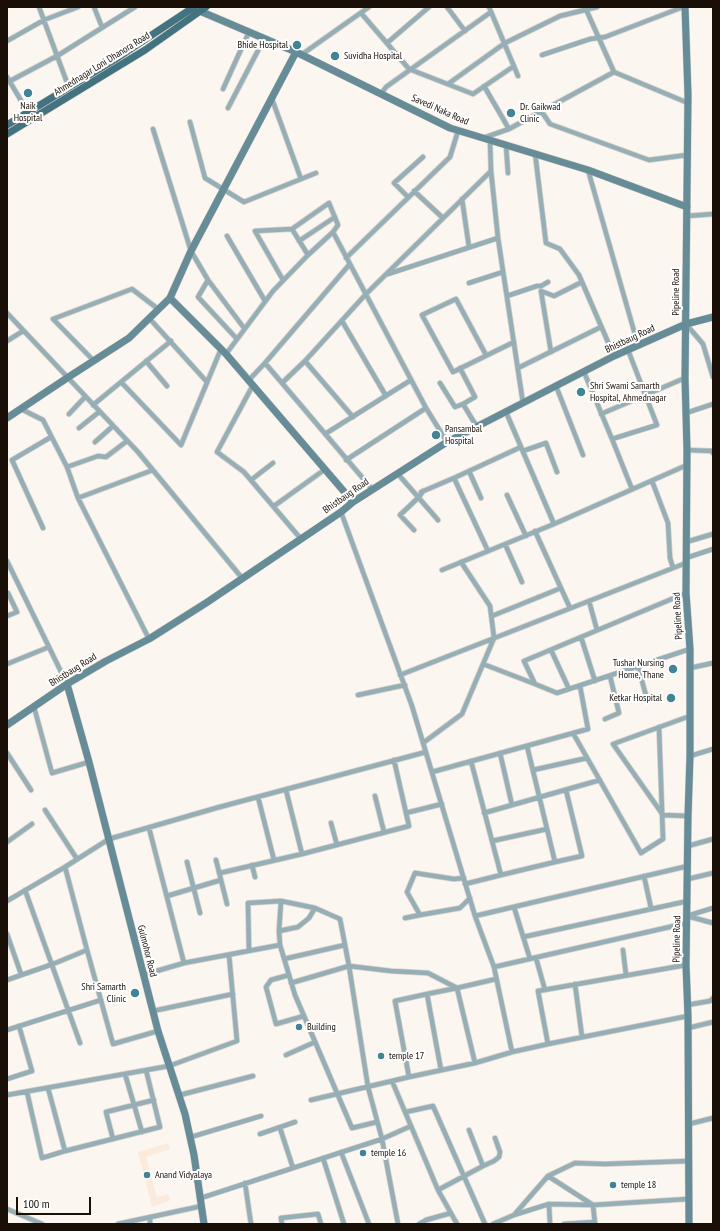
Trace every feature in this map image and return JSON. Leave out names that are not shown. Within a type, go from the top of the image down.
[{"type":"main road","name":"Ahmednagar Loni Dhanora Road","points":[[7,134],[69,88],[147,38],[198,8]]},
{"type":"main road","name":"Ahmednagar Loni Dhanora Road","points":[[7,125],[30,116],[151,46],[198,8]]},
{"type":"street","points":[[39,7],[69,88]]},
{"type":"street","points":[[7,41],[44,20],[78,7]]},
{"type":"street","points":[[94,7],[102,27]]},
{"type":"street","points":[[30,116],[8,79],[57,56],[134,7]]},
{"type":"street","points":[[7,418],[93,360],[129,338],[170,298],[190,251],[272,99],[299,54],[369,7]]},
{"type":"street","points":[[387,43],[429,7]]},
{"type":"street","points":[[447,7],[465,31]]},
{"type":"street","points":[[489,7],[518,76]]},
{"type":"street","points":[[448,84],[505,43],[560,16],[597,7]]},
{"type":"street","points":[[542,55],[590,39],[605,37],[684,7]]},
{"type":"street","name":"Pipeline Road","points":[[684,7],[688,104],[685,378],[687,450],[686,593],[690,649],[690,756],[686,965],[688,1016],[689,1224]]},
{"type":"street","name":"Savedi Naka Road","points":[[198,8],[299,54],[450,128],[588,170],[687,207]]},
{"type":"street","points":[[586,9],[614,72],[688,104]]},
{"type":"street","points":[[381,94],[386,86],[491,12]]},
{"type":"street","points":[[361,13],[410,69],[473,94],[514,66]]},
{"type":"street","points":[[223,89],[249,32]]},
{"type":"street","points":[[228,108],[264,39]]},
{"type":"street","points":[[481,138],[509,129],[614,72]]},
{"type":"street","points":[[484,86],[509,129]]},
{"type":"street","points":[[272,99],[301,179]]},
{"type":"street","points":[[542,112],[550,124],[649,160],[687,155]]},
{"type":"street","points":[[190,122],[205,178],[244,202],[316,173]]},
{"type":"street","points":[[153,129],[190,251],[208,280],[244,328]]},
{"type":"street","points":[[346,258],[450,157],[458,130]]},
{"type":"street","points":[[490,140],[491,171],[498,238],[523,403]]},
{"type":"street","points":[[506,144],[508,173]]},
{"type":"street","points":[[535,153],[546,243],[560,249],[579,275],[614,356]]},
{"type":"street","points":[[408,197],[394,183],[423,157]]},
{"type":"street","points":[[588,170],[638,346]]},
{"type":"street","points":[[282,383],[305,361],[366,294],[491,171]]},
{"type":"street","points":[[414,191],[443,218]]},
{"type":"street","points":[[462,199],[469,247]]},
{"type":"street","points":[[121,382],[181,445],[207,382],[223,352],[237,339],[265,301],[283,280],[308,254],[333,232],[338,225],[329,203],[292,228],[255,231],[283,280]]},
{"type":"street","points":[[687,216],[713,214]]},
{"type":"street","points":[[299,241],[335,217]]},
{"type":"street","points":[[292,228],[308,254]]},
{"type":"street","points":[[333,232],[349,265],[366,294],[426,408],[447,442]]},
{"type":"street","points":[[227,236],[265,301]]},
{"type":"street","points":[[387,274],[498,238]]},
{"type":"street","points":[[301,539],[244,472],[217,452],[250,383],[265,363],[349,265]]},
{"type":"street","points":[[469,283],[503,272]]},
{"type":"street","points":[[208,280],[198,297],[237,339]]},
{"type":"street","points":[[541,289],[548,282]]},
{"type":"street","points":[[507,296],[537,286],[554,296],[582,282]]},
{"type":"street","points":[[93,360],[53,319],[132,289],[158,309]]},
{"type":"street","points":[[541,289],[551,352]]},
{"type":"street","points":[[170,298],[223,352],[353,502]]},
{"type":"street","points":[[486,355],[456,299],[422,315],[453,372],[514,342]]},
{"type":"street","points":[[7,313],[153,470],[242,578]]},
{"type":"street","name":"Bhistbaug Road","points":[[7,725],[66,684],[149,639],[206,603],[341,512],[353,502],[447,442],[614,356],[686,324],[713,317]]},
{"type":"street","points":[[149,318],[207,382]]},
{"type":"street","points":[[342,321],[386,396]]},
{"type":"street","points":[[686,324],[703,344],[713,377]]},
{"type":"street","points":[[518,368],[601,327]]},
{"type":"street","points":[[7,341],[23,331]]},
{"type":"street","points":[[93,405],[171,341]]},
{"type":"street","points":[[612,439],[657,425],[628,350]]},
{"type":"street","points":[[146,361],[167,386]]},
{"type":"street","points":[[305,361],[354,417]]},
{"type":"street","points":[[265,363],[372,490]]},
{"type":"street","points":[[440,383],[455,408],[475,397],[460,368]]},
{"type":"street","points":[[584,372],[632,489]]},
{"type":"street","points":[[601,414],[685,378]]},
{"type":"street","points":[[325,434],[411,380]]},
{"type":"street","points":[[556,386],[583,455]]},
{"type":"street","points":[[69,414],[85,397]]},
{"type":"street","points":[[463,404],[477,427]]},
{"type":"street","points":[[686,413],[713,404]]},
{"type":"street","points":[[346,460],[426,408]]},
{"type":"street","points":[[21,409],[43,420],[67,468],[78,498],[149,639]]},
{"type":"street","points":[[79,428],[99,412]]},
{"type":"street","points":[[506,412],[554,524]]},
{"type":"street","points":[[95,442],[112,426]]},
{"type":"street","points":[[43,528],[12,460],[51,437]]},
{"type":"street","points":[[67,468],[98,456],[106,457],[127,441]]},
{"type":"street","points":[[414,530],[400,515],[423,491],[522,449],[546,442],[557,472]]},
{"type":"street","points":[[687,450],[712,451],[713,453]]},
{"type":"street","points":[[251,480],[273,464]]},
{"type":"street","points":[[442,570],[554,524],[687,465]]},
{"type":"street","points":[[78,498],[153,470]]},
{"type":"street","points":[[274,506],[324,470]]},
{"type":"street","points":[[469,471],[481,498]]},
{"type":"street","points":[[398,474],[438,520]]},
{"type":"street","points":[[454,478],[488,551]]},
{"type":"street","points":[[652,481],[664,509],[668,523],[670,558],[673,568]]},
{"type":"street","points":[[507,495],[526,536]]},
{"type":"street","points":[[341,512],[404,685],[426,752],[475,916],[494,967],[512,1052]]},
{"type":"street","points":[[535,532],[570,608]]},
{"type":"street","points":[[686,542],[713,534]]},
{"type":"street","points":[[505,544],[522,582]]},
{"type":"street","points":[[400,674],[673,568],[686,560],[713,549]]},
{"type":"street","points":[[7,561],[66,684]]},
{"type":"street","points":[[423,743],[462,714],[494,638],[490,606],[461,562]]},
{"type":"street","points":[[492,616],[561,588]]},
{"type":"street","points":[[7,593],[18,612],[7,616]]},
{"type":"street","points":[[535,684],[524,661],[686,593]]},
{"type":"street","points":[[589,601],[597,630]]},
{"type":"street","points":[[581,637],[595,681]]},
{"type":"street","points":[[7,664],[48,647]]},
{"type":"street","points":[[483,664],[557,693],[690,649]]},
{"type":"street","points":[[551,650],[569,690]]},
{"type":"street","points":[[690,668],[713,663]]},
{"type":"street","points":[[638,667],[647,699]]},
{"type":"street","points":[[605,719],[620,713],[610,676]]},
{"type":"street","name":"Gulmohor Road","points":[[66,684],[89,762],[158,1031],[180,1095],[191,1137],[204,1224]]},
{"type":"street","points":[[358,696],[404,685]]},
{"type":"street","points":[[432,772],[588,729],[580,686]]},
{"type":"street","points":[[34,707],[52,773],[89,762]]},
{"type":"street","points":[[663,815],[613,744],[690,716]]},
{"type":"street","points":[[573,733],[641,853],[663,839],[659,727]]},
{"type":"street","points":[[526,746],[555,862]]},
{"type":"street","points":[[690,756],[713,750]]},
{"type":"street","points":[[7,901],[109,839],[426,752]]},
{"type":"street","points":[[7,753],[31,790]]},
{"type":"street","points":[[500,753],[512,805]]},
{"type":"street","points":[[533,770],[587,758]]},
{"type":"street","points":[[220,873],[302,854],[409,826],[394,760]]},
{"type":"street","points":[[471,761],[500,875]]},
{"type":"street","points":[[484,813],[600,780]]},
{"type":"street","points":[[286,790],[302,854]]},
{"type":"street","points":[[465,884],[582,856],[566,790]]},
{"type":"street","points":[[376,796],[384,832]]},
{"type":"street","points":[[258,797],[274,860]]},
{"type":"street","points":[[406,813],[442,804]]},
{"type":"street","points":[[45,810],[77,859]]},
{"type":"street","points":[[663,815],[688,816]]},
{"type":"street","points":[[331,823],[337,845]]},
{"type":"street","points":[[7,842],[32,824]]},
{"type":"street","points":[[149,828],[184,963]]},
{"type":"street","points":[[492,841],[547,829]]},
{"type":"street","points":[[688,846],[713,839]]},
{"type":"street","points":[[216,860],[227,904]]},
{"type":"street","points":[[187,862],[200,913]]},
{"type":"street","points":[[252,865],[255,877]]},
{"type":"street","points":[[475,916],[688,866]]},
{"type":"street","points":[[65,867],[113,1044],[158,1031]]},
{"type":"street","points":[[420,914],[407,892],[415,873],[454,879],[464,878]]},
{"type":"street","points":[[688,878],[713,873]]},
{"type":"street","points":[[644,876],[651,908]]},
{"type":"street","points":[[167,896],[222,880]]},
{"type":"street","points":[[25,890],[80,1043]]},
{"type":"street","points":[[405,918],[420,914],[460,908],[470,898]]},
{"type":"street","points":[[281,901],[279,931],[280,945],[284,959],[291,983],[337,1094],[352,1128],[377,1122]]},
{"type":"street","points":[[249,951],[248,903],[281,901],[315,908],[340,919],[368,1087],[382,1138],[398,1224]]},
{"type":"street","points":[[523,938],[651,908],[688,901]]},
{"type":"street","points":[[514,907],[530,959]]},
{"type":"street","points":[[279,931],[298,927],[308,918],[315,908]]},
{"type":"street","points":[[494,967],[536,958],[687,919],[713,908]]},
{"type":"street","points":[[687,919],[713,923]]},
{"type":"street","points":[[7,934],[21,974]]},
{"type":"street","points":[[143,975],[184,963],[280,945]]},
{"type":"street","points":[[284,959],[345,945]]},
{"type":"street","points":[[7,980],[87,950]]},
{"type":"street","points":[[623,950],[626,975]]},
{"type":"street","points":[[7,1095],[169,1066],[237,1041],[229,955]]},
{"type":"street","points":[[536,958],[545,990]]},
{"type":"street","points":[[548,1044],[538,991],[686,965]]},
{"type":"street","points":[[291,983],[349,966],[391,971],[428,973],[457,988],[475,1063]]},
{"type":"street","points":[[289,975],[271,980],[266,987],[276,1024],[304,1016]]},
{"type":"street","points":[[409,1076],[395,1001],[496,979]]},
{"type":"street","points":[[575,984],[582,1037]]},
{"type":"street","points":[[153,1011],[232,994]]},
{"type":"street","points":[[427,994],[441,1070]]},
{"type":"street","points":[[687,1005],[710,1001],[713,998]]},
{"type":"street","points":[[7,1030],[101,1000]]},
{"type":"street","points":[[311,1100],[409,1076],[475,1063],[512,1052],[688,1016]]},
{"type":"street","points":[[688,1028],[713,1022]]},
{"type":"street","points":[[7,1078],[32,1071],[19,1026]]},
{"type":"street","points":[[286,1055],[315,1042]]},
{"type":"street","points":[[27,1092],[42,1158],[160,1127],[146,1070]]},
{"type":"street","points":[[125,1074],[142,1132]]},
{"type":"street","points":[[180,1095],[253,1076]]},
{"type":"street","points":[[392,1081],[438,1190],[457,1224]]},
{"type":"street","points":[[48,1088],[65,1151]]},
{"type":"street","points":[[113,1139],[106,1112],[154,1100]]},
{"type":"street","points":[[406,1112],[433,1106],[485,1224]]},
{"type":"street","points":[[191,1137],[261,1116]]},
{"type":"street","points":[[689,1124],[713,1118]]},
{"type":"street","points":[[260,1134],[295,1122]]},
{"type":"street","points":[[118,1224],[150,1217],[201,1202],[244,1183],[341,1152],[411,1126]]},
{"type":"street","points":[[280,1128],[292,1168]]},
{"type":"street","points":[[469,1130],[483,1166]]},
{"type":"street","points":[[438,1190],[499,1157],[500,1152],[495,1138]]},
{"type":"street","points":[[341,1152],[369,1224]]},
{"type":"street","points":[[323,1158],[344,1224]]},
{"type":"street","points":[[514,1215],[548,1176],[575,1163],[605,1164],[689,1161]]},
{"type":"street","points":[[548,1176],[593,1205]]},
{"type":"street","points":[[244,1183],[252,1224]]},
{"type":"street","points":[[493,1224],[514,1215],[549,1204],[593,1205],[688,1199]]},
{"type":"street","points":[[549,1204],[550,1224]]},
{"type":"street","points":[[564,1224],[595,1223],[593,1205]]},
{"type":"street","points":[[7,1209],[42,1224]]},
{"type":"street","points":[[419,1224],[451,1212]]},
{"type":"street","points":[[282,1224],[281,1218],[318,1214],[321,1224]]},
{"type":"street","points":[[150,1217],[150,1224]]},
{"type":"shaded area","name":"Anand Vidyalaya","points":[[168,1143],[170,1149],[146,1157],[157,1197],[168,1194],[171,1200],[152,1207],[138,1152]]},
{"type":"place","name":"Bhide Hospital","points":[[297,45]]},
{"type":"place","name":"Suvidha Hospital","points":[[335,56]]},
{"type":"place","name":"Naik Hospital","points":[[28,93]]},
{"type":"place","name":"Dr. Gaikwad Clinic","points":[[511,113]]},
{"type":"place","name":"Shri Swami Samarth Hospital, Ahmednagar","points":[[581,392]]},
{"type":"place","name":"Pansambal Hospital","points":[[436,435]]},
{"type":"place","name":"Tushar Nursing Home, Thane","points":[[673,669]]},
{"type":"place","name":"Ketkar Hospital","points":[[671,698]]},
{"type":"place","name":"Shri Samarth Clinic","points":[[135,993]]},
{"type":"place","name":"Building","points":[[299,1027]]},
{"type":"place","name":"temple 17","points":[[381,1056]]},
{"type":"place","name":"temple 16","points":[[363,1153]]},
{"type":"place","name":"Anand Vidyalaya","points":[[147,1175]]},
{"type":"place","name":"temple 18","points":[[613,1185]]}]
